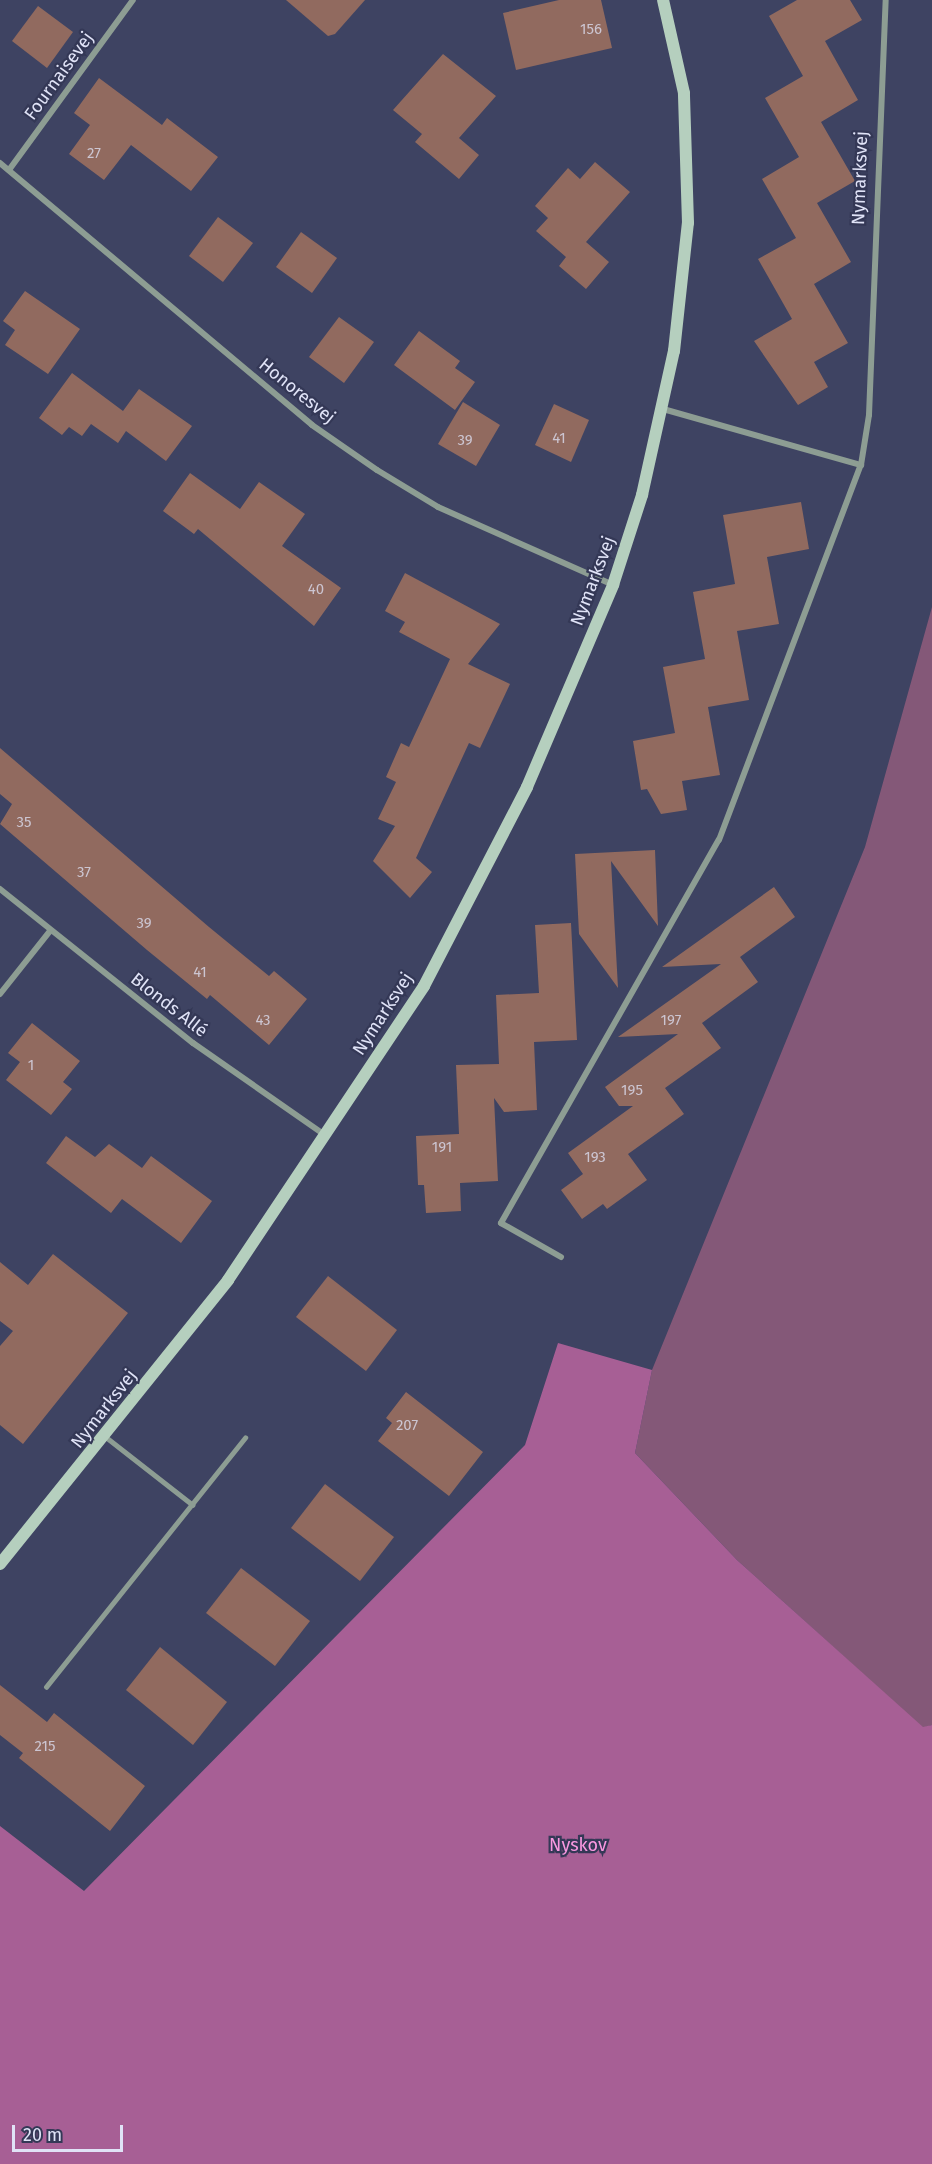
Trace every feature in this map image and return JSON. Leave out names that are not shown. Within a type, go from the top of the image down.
[{"type":"street","name":"Fournaisevej","points":[[9,170],[133,0]]},
{"type":"street","name":"Nymarksvej","points":[[0,1564],[106,1437],[223,1287],[326,1136],[424,986],[516,808],[613,585],[642,495],[663,409],[688,223],[684,93],[663,0]]},
{"type":"street","name":"Nymarksvej","points":[[561,1257],[501,1223],[718,840],[861,465],[869,415],[885,0]]},
{"type":"street","name":"Honoresvej","points":[[0,163],[312,425],[368,464],[438,507],[613,585]]},
{"type":"street","points":[[663,409],[861,465]]},
{"type":"street","name":"Blonds Allé","points":[[0,889],[202,1050],[326,1136]]},
{"type":"street","points":[[0,994],[50,931]]},
{"type":"lane","points":[[106,1437],[194,1505]]},
{"type":"lane","points":[[46,1687],[194,1505],[245,1438]]},
{"type":"shaded area","points":[[932,607],[932,1725],[923,1728],[737,1560],[635,1453],[652,1370],[865,847]]},
{"type":"green space","name":"Nyskov","points":[[558,1343],[652,1370],[635,1453],[737,1560],[923,1727],[932,1725],[932,2164],[0,2164],[0,1826],[84,1891],[525,1445]]},
{"type":"building","points":[[286,0],[365,0],[335,34],[328,36]]},
{"type":"building","points":[[559,0],[601,0],[612,48],[516,70],[503,13]]},
{"type":"building","points":[[797,0],[850,0],[862,20],[825,41],[858,100],[821,122],[855,181],[817,203],[851,262],[814,284],[848,343],[814,362],[828,387],[798,405],[754,341],[792,319],[758,259],[796,238],[762,179],[799,157],[765,98],[803,76],[769,16]]},
{"type":"building","points":[[38,6],[73,32],[47,68],[12,41]]},
{"type":"building","points":[[443,54],[496,96],[459,138],[479,155],[459,179],[415,142],[422,134],[393,110]]},
{"type":"building","points":[[99,78],[162,125],[167,118],[218,157],[191,191],[131,145],[104,180],[69,154],[90,125],[74,113]]},
{"type":"building","points":[[595,162],[630,192],[586,242],[609,262],[586,289],[559,266],[566,257],[536,231],[548,218],[535,206],[568,168],[580,179]]},
{"type":"building","points":[[218,217],[253,243],[223,282],[189,256]]},
{"type":"building","points":[[301,232],[337,258],[312,293],[276,267]]},
{"type":"building","points":[[25,291],[80,329],[48,374],[5,345],[15,330],[3,321]]},
{"type":"building","points":[[339,317],[374,342],[344,383],[309,357]]},
{"type":"building","points":[[419,331],[460,361],[455,368],[475,382],[455,410],[394,365]]},
{"type":"building","points":[[72,373],[123,411],[139,389],[192,426],[166,461],[126,431],[118,443],[91,424],[82,436],[69,427],[62,435],[39,418]]},
{"type":"building","points":[[463,402],[500,425],[476,466],[438,444]]},
{"type":"building","points":[[554,404],[589,420],[571,462],[535,445]]},
{"type":"building","points":[[190,473],[240,509],[259,482],[305,514],[282,546],[341,588],[314,626],[198,529],[194,534],[163,511]]},
{"type":"building","points":[[801,502],[809,549],[767,557],[779,624],[737,631],[749,700],[708,707],[720,775],[682,781],[687,810],[661,814],[647,789],[641,790],[633,741],[675,733],[663,667],[705,659],[693,592],[735,584],[723,515]]},
{"type":"building","points":[[405,573],[500,624],[468,664],[510,684],[480,748],[469,743],[416,858],[432,872],[410,898],[373,861],[395,826],[378,819],[396,782],[386,777],[401,743],[409,747],[450,659],[399,632],[405,622],[385,611]]},
{"type":"building","points":[[0,748],[209,927],[269,976],[274,971],[307,999],[269,1045],[210,995],[207,999],[147,950],[0,824],[12,804],[0,794]]},
{"type":"building","points":[[655,850],[658,926],[611,861],[618,988],[579,934],[575,854]]},
{"type":"building","points":[[774,887],[795,917],[740,957],[758,982],[702,1023],[721,1048],[665,1088],[684,1114],[628,1154],[647,1180],[607,1209],[603,1204],[582,1219],[561,1190],[583,1174],[568,1153],[633,1106],[619,1106],[605,1087],[678,1034],[618,1037],[721,964],[662,967]]},
{"type":"building","points":[[571,923],[577,1040],[534,1042],[537,1110],[504,1112],[494,1098],[498,1181],[460,1183],[461,1211],[426,1213],[424,1185],[418,1185],[416,1136],[459,1134],[456,1065],[499,1064],[496,995],[539,993],[535,925]]},
{"type":"building","points":[[32,1023],[80,1061],[63,1082],[72,1089],[51,1115],[6,1080],[20,1062],[8,1053]]},
{"type":"building","points":[[66,1136],[95,1157],[109,1144],[142,1168],[151,1156],[212,1201],[181,1243],[122,1199],[111,1213],[46,1163]]},
{"type":"building","points":[[53,1254],[128,1313],[23,1444],[0,1425],[0,1346],[13,1331],[0,1321],[0,1262],[28,1285]]},
{"type":"building","points":[[328,1276],[397,1330],[366,1371],[296,1317]]},
{"type":"building","points":[[406,1392],[483,1452],[449,1496],[378,1441],[392,1423],[386,1418]]},
{"type":"building","points":[[325,1484],[394,1537],[360,1581],[291,1528]]},
{"type":"building","points":[[241,1568],[310,1621],[275,1666],[206,1613]]},
{"type":"building","points":[[160,1647],[227,1702],[193,1745],[126,1690]]},
{"type":"building","points":[[0,1685],[47,1722],[54,1713],[145,1786],[110,1831],[19,1758],[23,1753],[0,1735]]}]
